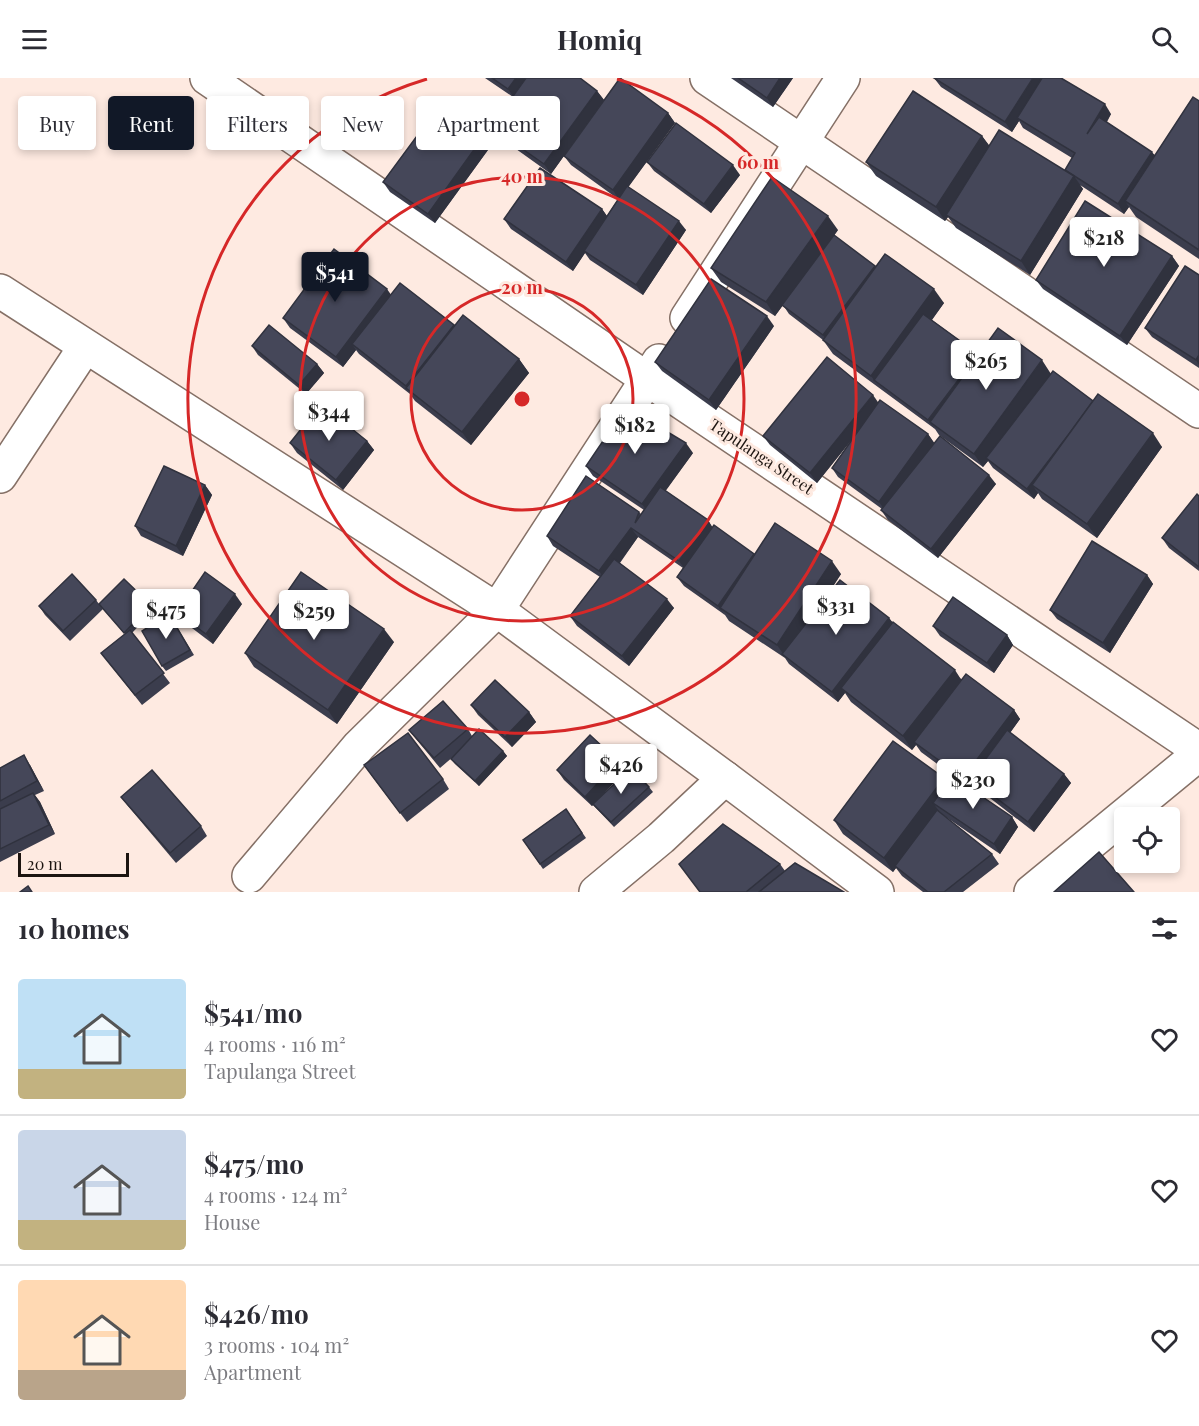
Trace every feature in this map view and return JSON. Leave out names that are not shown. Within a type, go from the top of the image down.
[{"type":"street","name":"Tapulanga Street","points":[[207,78],[1199,752]]},
{"type":"street","points":[[707,78],[802,140],[1199,411]]},
{"type":"street","points":[[249,876],[359,746],[497,610],[843,78]]},
{"type":"street","points":[[0,291],[497,610],[877,892]]},
{"type":"street","points":[[0,476],[85,347]]},
{"type":"street","points":[[1031,892],[1199,752]]},
{"type":"street","points":[[596,892],[661,838],[725,778]]},
{"type":"building","points":[[492,78],[516,78],[508,89]]},
{"type":"building","points":[[526,78],[580,78],[597,91],[560,142],[560,96],[513,96]]},
{"type":"building","points":[[620,78],[668,113],[613,190],[564,156]]},
{"type":"building","points":[[738,78],[780,78],[767,98]]},
{"type":"building","points":[[934,78],[1033,78],[1005,122]]},
{"type":"building","points":[[1042,78],[1061,78],[1105,104],[1087,134],[1099,117],[1152,152],[1118,204],[1065,170],[1075,153],[1017,118]]},
{"type":"building","points":[[913,91],[982,136],[936,207],[866,162]]},
{"type":"building","points":[[1193,97],[1199,101],[1199,250],[1125,201]]},
{"type":"building","points":[[676,123],[733,165],[704,204],[647,162]]},
{"type":"building","points":[[999,130],[1074,176],[1021,261],[946,215]]},
{"type":"building","points":[[416,137],[416,150],[474,150],[428,214],[383,182]]},
{"type":"building","points":[[524,150],[554,150],[544,164]]},
{"type":"building","points":[[540,168],[602,209],[566,262],[504,219]]},
{"type":"building","points":[[772,177],[828,216],[766,302],[711,268]]},
{"type":"building","points":[[627,186],[679,221],[636,285],[584,251]]},
{"type":"building","points":[[1085,201],[1172,256],[1120,336],[1036,280]]},
{"type":"building","points":[[834,235],[875,266],[823,335],[782,305]]},
{"type":"building","points":[[334,249],[387,289],[336,357],[283,318]]},
{"type":"building","points":[[885,254],[934,289],[871,376],[823,340]]},
{"type":"building","points":[[1185,266],[1199,275],[1199,355],[1196,360],[1145,328]]},
{"type":"building","points":[[711,279],[767,316],[709,400],[655,362]]},
{"type":"building","points":[[400,283],[454,325],[406,386],[352,344]]},
{"type":"building","points":[[923,314],[978,354],[928,420],[874,380]]},
{"type":"building","points":[[463,315],[519,359],[462,432],[406,388]]},
{"type":"building","points":[[269,325],[317,364],[299,385],[252,346]]},
{"type":"building","points":[[998,328],[1042,360],[974,454],[930,422]]},
{"type":"building","points":[[827,357],[873,395],[810,473],[763,436]]},
{"type":"building","points":[[1053,371],[1093,401],[1027,489],[986,458]]},
{"type":"building","points":[[1098,394],[1153,433],[1087,524],[1032,485]]},
{"type":"building","points":[[880,400],[928,434],[879,502],[832,468]]},
{"type":"building","points":[[321,404],[367,441],[336,480],[290,443]]},
{"type":"building","points":[[626,407],[686,443],[642,504],[586,466]]},
{"type":"building","points":[[940,436],[989,475],[931,549],[881,510]]},
{"type":"building","points":[[164,466],[205,485],[176,546],[135,526]]},
{"type":"building","points":[[586,476],[639,512],[635,523],[660,487],[708,520],[679,561],[631,528],[599,571],[547,536]]},
{"type":"building","points":[[1197,494],[1199,496],[1199,567],[1162,538]]},
{"type":"building","points":[[775,523],[832,561],[777,645],[720,608]]},
{"type":"building","points":[[714,525],[754,554],[718,606],[677,577]]},
{"type":"building","points":[[1092,541],[1147,575],[1103,643],[1050,610]]},
{"type":"building","points":[[614,559],[667,599],[622,656],[570,616]]},
{"type":"building","points":[[205,572],[235,594],[206,634],[177,613]]},
{"type":"building","points":[[301,572],[384,629],[328,710],[245,653]]},
{"type":"building","points":[[72,574],[96,600],[63,631],[39,606]]},
{"type":"building","points":[[124,579],[151,605],[124,633],[99,604]]},
{"type":"building","points":[[840,580],[889,618],[832,692],[782,654]]},
{"type":"building","points":[[953,597],[1007,635],[987,663],[933,626]]},
{"type":"building","points":[[169,614],[190,650],[162,666],[142,631]]},
{"type":"building","points":[[893,622],[955,670],[903,736],[841,688]]},
{"type":"building","points":[[130,630],[164,673],[135,695],[101,653]]},
{"type":"building","points":[[966,674],[1014,710],[963,778],[914,742]]},
{"type":"building","points":[[495,680],[529,712],[505,737],[471,705]]},
{"type":"building","points":[[443,701],[468,729],[434,758],[409,730]]},
{"type":"building","points":[[479,729],[503,751],[475,781],[451,759]]},
{"type":"building","points":[[1007,730],[1064,774],[1028,822],[971,779]]},
{"type":"building","points":[[408,733],[443,779],[400,813],[364,765]]},
{"type":"building","points":[[590,735],[618,761],[585,797],[557,770]]},
{"type":"building","points":[[893,741],[944,778],[884,858],[834,820]]},
{"type":"building","points":[[24,755],[37,781],[0,801],[0,768]]},
{"type":"building","points":[[631,768],[649,787],[611,822],[593,804]]},
{"type":"building","points":[[152,770],[201,826],[170,853],[121,797]]},
{"type":"building","points":[[952,776],[1012,817],[994,844],[933,803]]},
{"type":"building","points":[[33,793],[49,825],[0,849],[0,809]]},
{"type":"building","points":[[566,809],[582,833],[540,864],[523,840]]},
{"type":"building","points":[[937,810],[992,854],[944,892],[928,892],[895,866]]},
{"type":"building","points":[[723,824],[780,864],[746,892],[700,892],[679,864]]},
{"type":"building","points":[[1099,852],[1114,869],[1114,873],[1117,873],[1134,892],[1054,892]]},
{"type":"building","points":[[795,863],[844,892],[759,892]]},
{"type":"building","points":[[28,886],[32,892],[20,892]]}]
